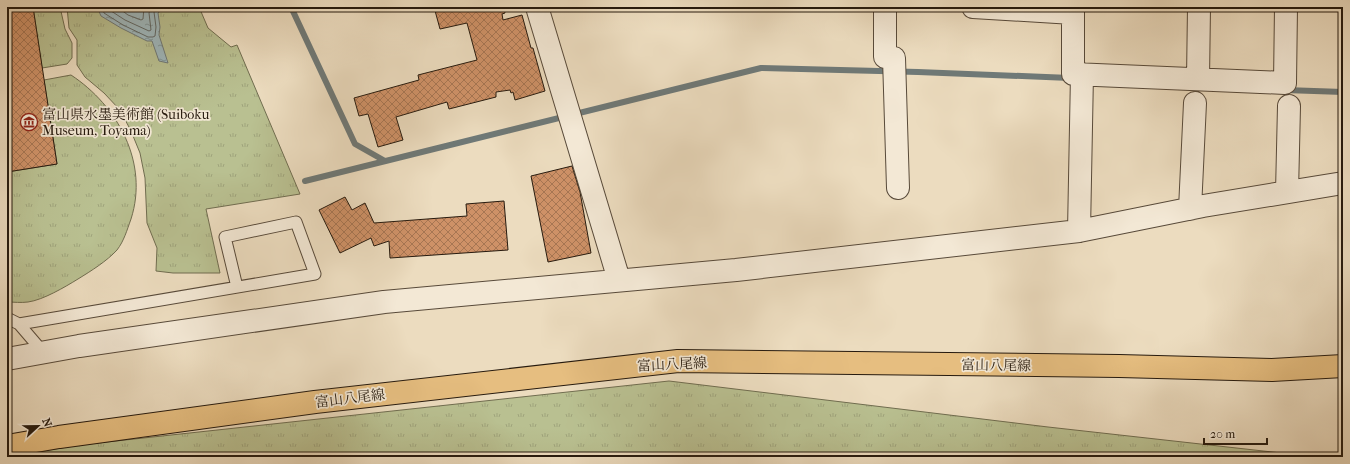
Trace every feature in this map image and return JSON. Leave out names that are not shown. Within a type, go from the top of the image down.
[{"type":"main road","name":"富山八尾線","points":[[7,446],[59,437],[315,402],[678,361],[1119,366],[1272,370],[1343,366]]},
{"type":"street","points":[[537,7],[619,280]]},
{"type":"street","points":[[885,7],[885,57],[894,58],[898,188]]},
{"type":"street","points":[[973,7],[1073,10],[1073,74],[1082,82],[1198,79],[1285,84],[1286,7]]},
{"type":"street","points":[[1198,79],[1199,7]]},
{"type":"street","points":[[1079,231],[1082,82]]},
{"type":"street","points":[[1190,209],[1194,103]]},
{"type":"street","points":[[1287,192],[1289,106]]},
{"type":"street","points":[[7,359],[43,352],[384,302],[870,256],[1079,231],[1190,209],[1343,183]]},
{"type":"lane","points":[[19,324],[315,274],[296,222],[225,237],[237,287]]},
{"type":"lane","points":[[7,318],[19,324],[43,352]]},
{"type":"green space","points":[[33,7],[60,7],[65,29],[72,43],[72,58],[67,64],[42,68]]},
{"type":"green space","points":[[67,7],[199,7],[208,28],[231,47],[237,45],[300,194],[206,209],[220,273],[173,273],[156,271],[157,248],[147,223],[145,178],[140,153],[120,110],[104,93],[85,77],[77,65],[77,40],[69,28]]},
{"type":"green space","points":[[71,75],[88,88],[103,103],[115,119],[125,138],[132,157],[136,177],[136,198],[131,219],[117,250],[109,258],[93,269],[73,282],[40,299],[25,302],[7,302],[7,172],[57,164],[44,80]]},
{"type":"green space","points":[[669,381],[1048,427],[1317,457],[8,457],[79,445]]},
{"type":"water","points":[[97,7],[165,7],[158,13],[160,27],[159,35],[168,63],[159,61],[152,41],[147,41],[101,16]]},
{"type":"building","name":"富山県水墨美術館 (Suiboku Museum, Toyama)","points":[[7,7],[33,7],[57,164],[7,172]]},
{"type":"building","points":[[434,7],[504,7],[505,13],[502,14],[503,20],[522,15],[545,91],[515,100],[513,92],[511,93],[510,90],[496,92],[496,97],[449,109],[447,102],[396,117],[403,140],[378,147],[368,114],[359,116],[354,98],[419,80],[418,75],[477,60],[467,23],[440,29]]},
{"type":"building","points":[[572,166],[580,192],[591,253],[548,262],[531,176]]},
{"type":"building","points":[[345,197],[352,210],[365,203],[374,223],[467,216],[466,204],[504,201],[508,250],[390,258],[389,241],[374,246],[371,238],[340,253],[319,210]]},
{"type":"waterway","points":[[291,7],[355,144],[385,161]]},
{"type":"waterway","points":[[305,181],[761,68],[1070,78]]},
{"type":"waterway","points":[[1285,90],[1343,92]]},
{"type":"place","name":"富山県水墨美術館 (Suiboku Museum, Toyama)","points":[[29,122]]}]
